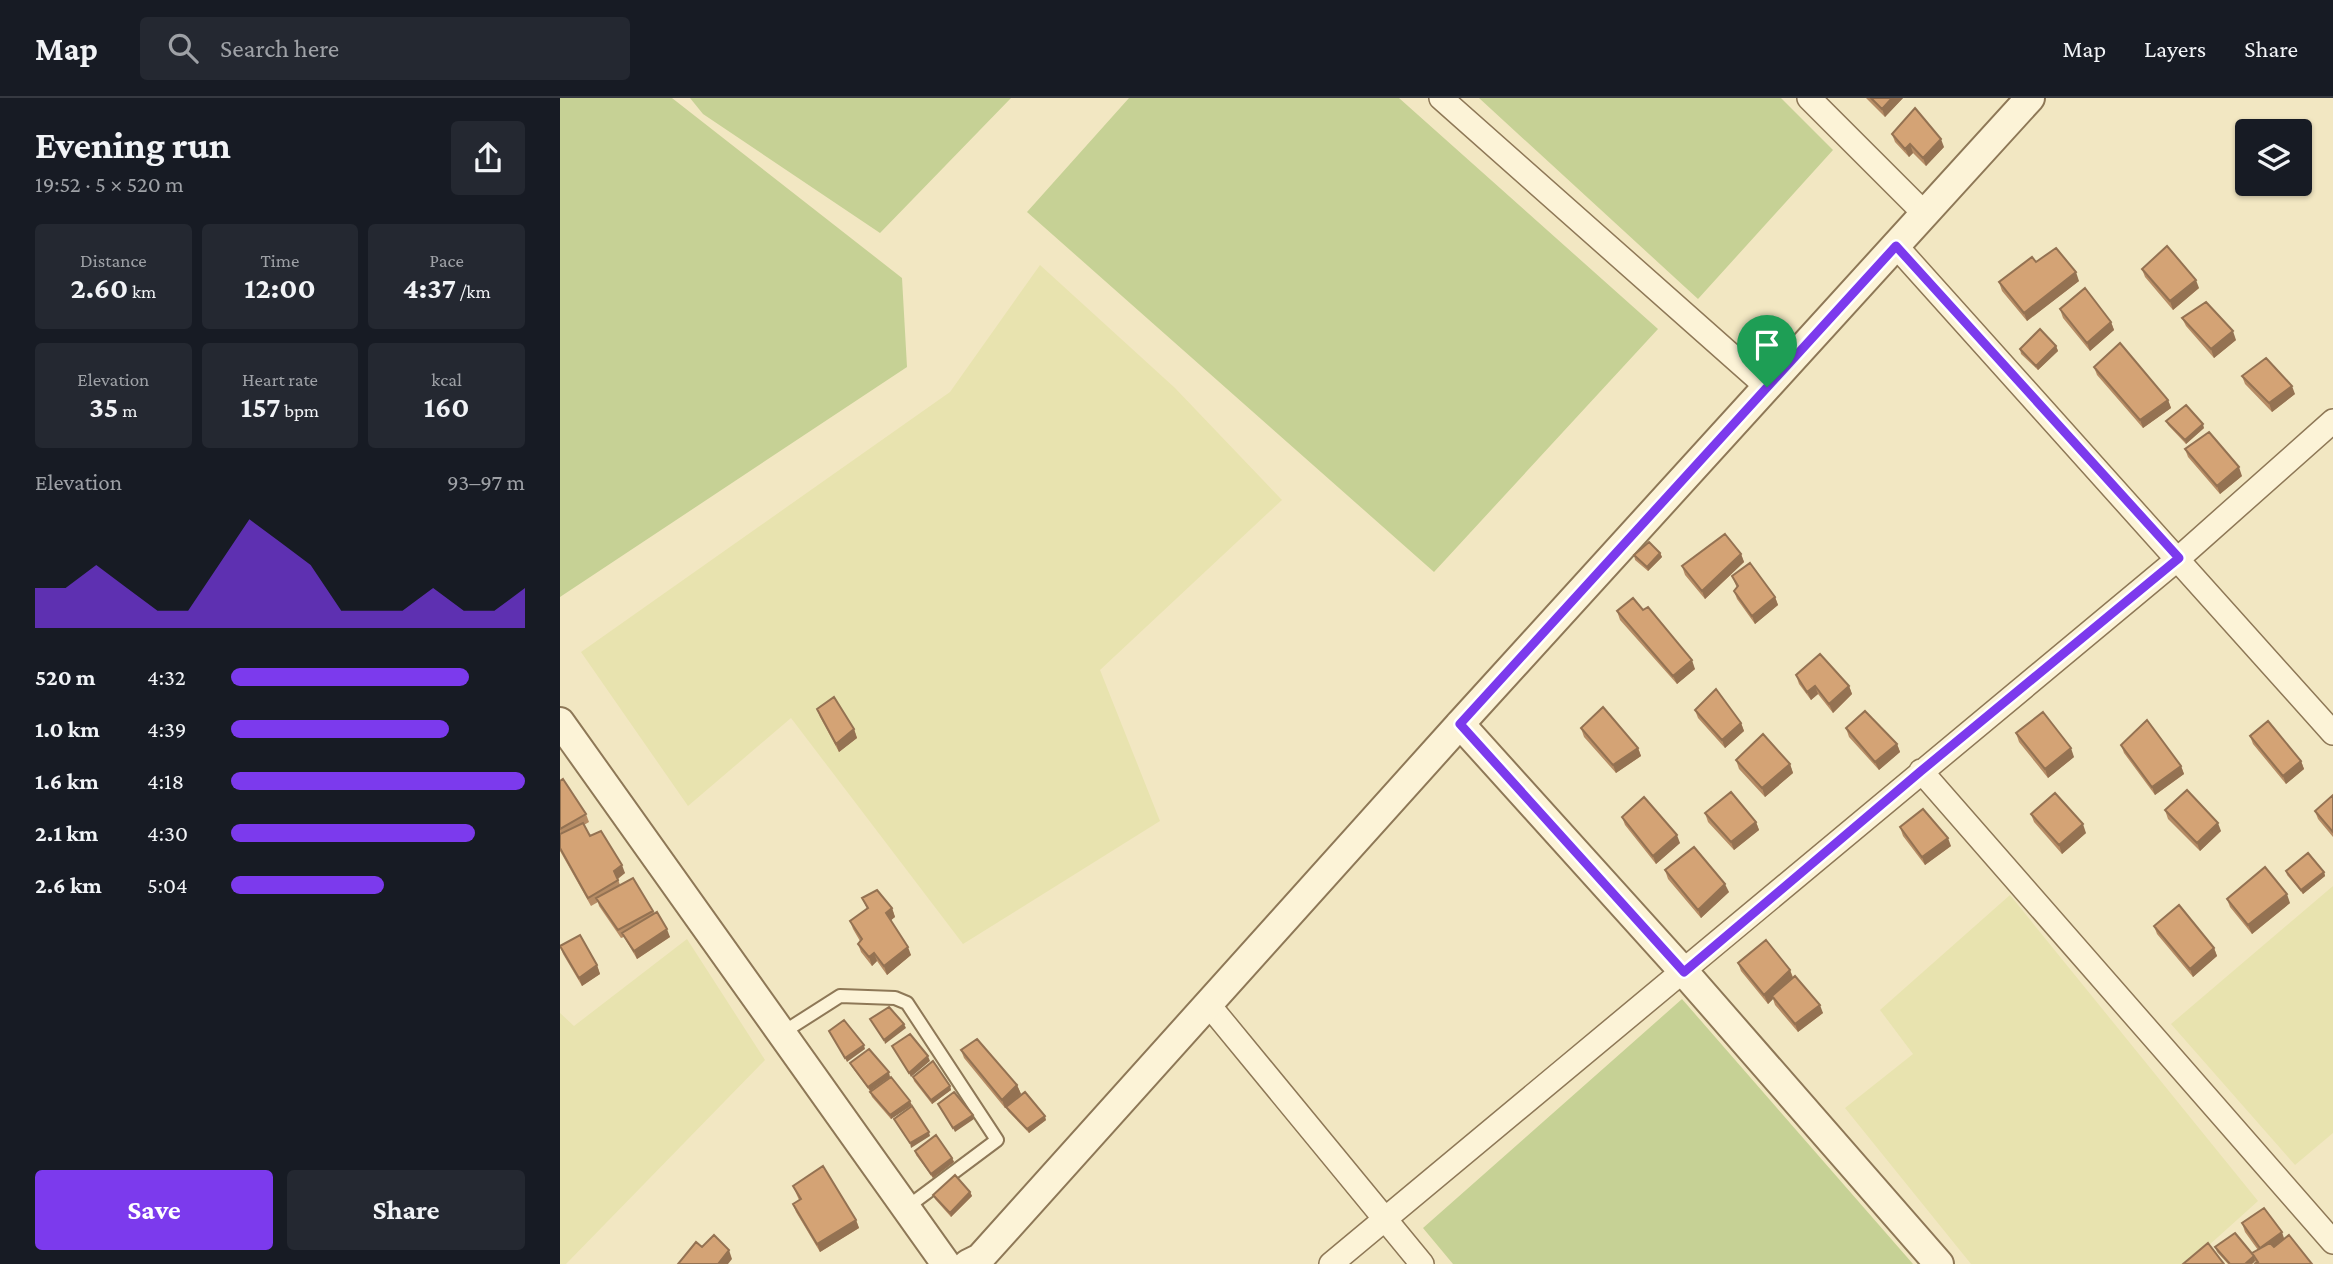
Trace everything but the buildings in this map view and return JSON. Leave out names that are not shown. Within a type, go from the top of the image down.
[{"type":"street","points":[[1441,98],[1767,387]]},
{"type":"street","points":[[1809,98],[1925,214]]},
{"type":"street","points":[[968,1264],[980,1258],[1460,724],[2030,98]]},
{"type":"street","points":[[1896,246],[2179,558],[2333,733]]},
{"type":"street","points":[[1331,1264],[2179,558],[2333,421]]},
{"type":"street","points":[[1460,724],[1684,972],[1938,1264]]},
{"type":"street","points":[[562,730],[946,1264]]},
{"type":"street","points":[[1921,771],[2333,1242]]},
{"type":"street","points":[[1208,1004],[1422,1264]]},
{"type":"lane","points":[[782,1034],[840,996],[895,998],[907,1003],[997,1140],[906,1208]]},
{"type":"shaded area","points":[[1040,265],[1175,388],[1282,500],[1100,670],[1160,821],[963,944],[791,718],[688,806],[581,652],[950,392]]},
{"type":"shaded area","points":[[2333,886],[2333,1133],[2295,1165],[2171,1024]]},
{"type":"shaded area","points":[[2010,895],[2258,1201],[2188,1264],[1971,1264],[1845,1108],[1913,1054],[1880,1010]]},
{"type":"shaded area","points":[[687,939],[765,1060],[566,1264],[560,1264],[560,1013],[574,1026]]},
{"type":"green space","points":[[560,98],[672,98],[902,278],[907,367],[560,597]]},
{"type":"green space","points":[[690,98],[1011,98],[880,233],[703,114]]},
{"type":"green space","points":[[1129,98],[1399,98],[1658,329],[1434,572],[1027,212]]},
{"type":"green space","points":[[1479,98],[1781,98],[1833,150],[1698,299]]},
{"type":"green space","points":[[1682,999],[1913,1264],[1453,1264],[1423,1228]]},
{"type":"route","points":[[1896,246],[2179,558],[1921,771],[1684,972],[1460,724],[1767,387],[1896,246]]}]
